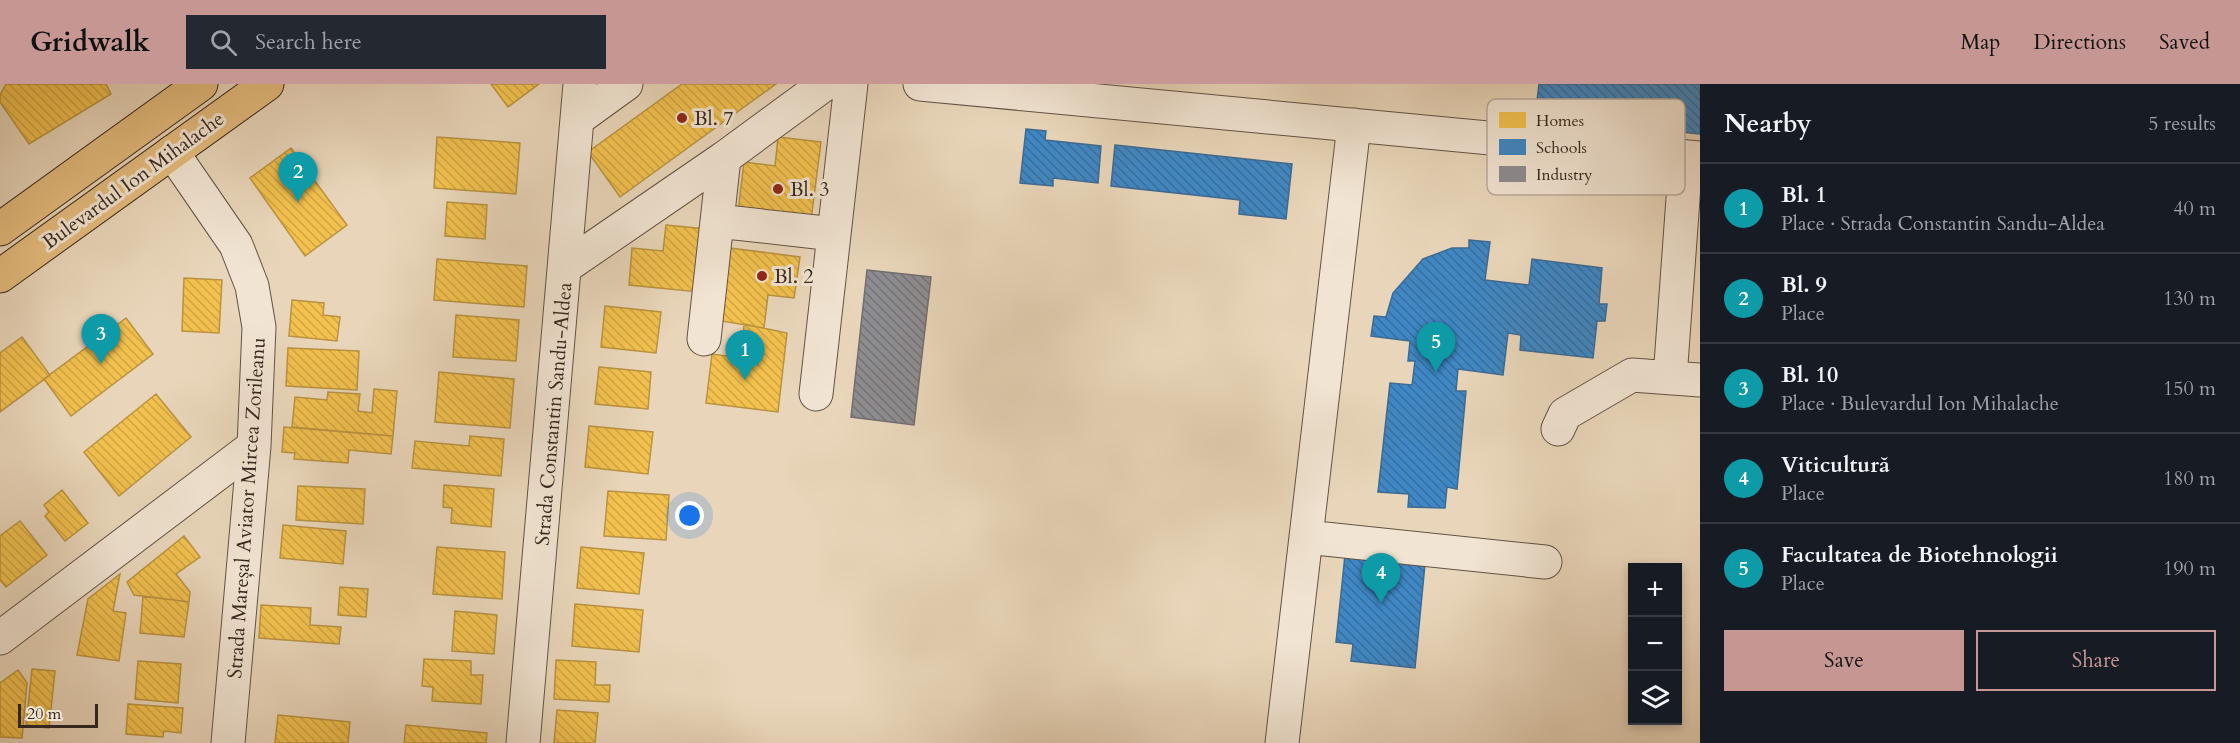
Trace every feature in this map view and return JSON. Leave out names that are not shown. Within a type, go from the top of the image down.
[{"type":"main road","name":"Bulevardul Ion Mihalache","points":[[0,229],[201,84]]},
{"type":"main road","name":"Bulevardul Ion Mihalache","points":[[0,276],[267,84]]},
{"type":"street","name":"Strada Constantin Sandu-Aldea","points":[[523,743],[579,118],[580,84]]},
{"type":"street","points":[[579,118],[626,84]]},
{"type":"street","points":[[566,267],[724,158],[825,84]]},
{"type":"street","points":[[816,394],[850,84]]},
{"type":"street","points":[[920,84],[1487,138]]},
{"type":"street","points":[[1282,743],[1354,125]]},
{"type":"street","name":"Strada Mareșal Aviator Mircea Zorileanu","points":[[172,152],[236,245],[252,286],[259,327],[255,446],[228,743]]},
{"type":"street","points":[[1558,429],[1564,414],[1632,375],[1685,379],[1693,157]]},
{"type":"street","points":[[704,339],[724,158]]},
{"type":"street","points":[[717,221],[834,234]]},
{"type":"street","points":[[0,638],[255,446]]},
{"type":"street","points":[[1306,537],[1545,562]]},
{"type":"building: Homes","points":[[6,84],[106,84],[111,94],[29,144],[0,102],[0,95]]},
{"type":"building: Homes","points":[[491,84],[539,84],[508,107]]},
{"type":"building: Homes","name":"Bl. 7","points":[[682,84],[776,84],[620,197],[588,152]]},
{"type":"building: Homes","points":[[437,137],[520,143],[516,194],[434,188]]},
{"type":"building: Homes","name":"Bl. 3","points":[[778,137],[821,142],[811,220],[738,212],[744,162],[775,166]]},
{"type":"building: Homes","points":[[291,148],[347,225],[305,256],[250,178]]},
{"type":"building: Homes","points":[[447,202],[487,205],[485,239],[445,236]]},
{"type":"building: Homes","points":[[666,225],[706,229],[699,292],[629,285],[632,248],[663,251]]},
{"type":"building: Homes","name":"Bl. 2","points":[[730,248],[800,257],[794,298],[768,295],[764,328],[721,321]]},
{"type":"building: Homes","points":[[437,259],[527,266],[524,307],[434,300]]},
{"type":"building: Homes","points":[[184,278],[222,280],[219,333],[182,331]]},
{"type":"building: Homes","points":[[292,300],[324,303],[323,315],[340,317],[337,341],[289,336]]},
{"type":"building: Homes","points":[[605,306],[661,312],[656,353],[601,347]]},
{"type":"building: Homes","points":[[456,315],[519,320],[516,361],[453,357]]},
{"type":"building: Homes","points":[[126,318],[153,354],[71,416],[44,379]]},
{"type":"building: Homes","points":[[744,324],[787,333],[778,412],[706,403],[712,354],[742,358]]},
{"type":"building: Homes","points":[[22,337],[50,375],[0,412],[0,353]]},
{"type":"building: Homes","points":[[288,348],[359,351],[357,390],[286,386]]},
{"type":"building: Homes","points":[[599,367],[651,372],[648,409],[595,404]]},
{"type":"building: Homes","points":[[439,372],[514,379],[510,428],[435,422]]},
{"type":"building: Homes","points":[[374,389],[397,391],[393,436],[292,427],[295,397],[327,400],[328,392],[360,394],[358,411],[372,413]]},
{"type":"building: Homes","points":[[156,394],[191,437],[119,496],[84,452]]},
{"type":"building: Homes","points":[[589,426],[653,432],[648,474],[585,467]]},
{"type":"building: Homes","points":[[284,427],[393,436],[391,454],[349,450],[348,463],[294,459],[295,453],[282,452]]},
{"type":"building: Homes","points":[[470,436],[504,439],[501,476],[412,468],[415,441],[469,446]]},
{"type":"building: Homes","points":[[444,485],[494,489],[491,527],[451,523],[452,508],[443,507]]},
{"type":"building: Homes","points":[[298,486],[365,489],[363,524],[296,520]]},
{"type":"building: Homes","points":[[62,490],[88,523],[65,541],[45,516],[49,512],[44,505]]},
{"type":"building: Homes","points":[[608,491],[669,495],[666,540],[604,536]]},
{"type":"building: Homes","points":[[20,521],[47,555],[6,587],[0,580],[0,536]]},
{"type":"building: Homes","points":[[283,525],[346,531],[343,564],[280,558]]},
{"type":"building: Homes","points":[[184,536],[200,557],[176,574],[190,592],[189,602],[134,595],[127,582]]},
{"type":"building: Homes","points":[[437,547],[505,552],[502,599],[433,594]]},
{"type":"building: Homes","points":[[581,547],[644,553],[639,594],[577,588]]},
{"type":"building: Homes","points":[[120,574],[113,611],[126,613],[119,661],[77,655],[88,599]]},
{"type":"building: Homes","points":[[340,587],[368,589],[366,617],[338,615]]},
{"type":"building: Homes","points":[[143,596],[189,602],[184,637],[140,633]]},
{"type":"building: Homes","points":[[575,604],[643,610],[639,652],[572,646]]},
{"type":"building: Homes","points":[[261,605],[311,608],[310,625],[341,627],[339,644],[259,638]]},
{"type":"building: Homes","points":[[455,611],[497,615],[494,654],[452,651]]},
{"type":"building: Homes","points":[[424,659],[471,661],[471,675],[483,675],[481,704],[432,701],[433,687],[422,686]]},
{"type":"building: Homes","points":[[556,660],[596,662],[595,685],[610,685],[609,702],[554,699]]},
{"type":"building: Homes","points":[[138,661],[181,664],[178,703],[135,699]]},
{"type":"building: Homes","points":[[32,669],[55,671],[49,728],[26,726]]},
{"type":"building: Homes","points":[[18,670],[27,683],[22,738],[0,737],[0,683]]},
{"type":"building: Homes","points":[[128,704],[183,708],[181,733],[164,731],[163,737],[126,734]]},
{"type":"building: Homes","points":[[557,710],[598,713],[595,743],[554,743]]},
{"type":"building: Homes","points":[[278,715],[350,722],[348,743],[275,743]]},
{"type":"building: Homes","points":[[406,725],[487,733],[486,743],[404,743]]},
{"type":"building: Schools","points":[[1539,84],[1700,84],[1700,134],[1685,132],[1685,99],[1537,99]]},
{"type":"building: Schools","points":[[1026,129],[1046,131],[1045,140],[1101,146],[1098,183],[1053,178],[1053,186],[1020,183]]},
{"type":"building: Schools","points":[[1115,145],[1292,164],[1286,219],[1239,214],[1240,200],[1111,186]]},
{"type":"building: Schools","points":[[1469,240],[1490,242],[1485,280],[1529,285],[1532,259],[1602,268],[1599,304],[1607,304],[1605,321],[1597,321],[1593,358],[1520,350],[1521,335],[1508,333],[1503,375],[1458,369],[1456,391],[1466,391],[1457,489],[1447,487],[1445,508],[1408,507],[1409,494],[1378,492],[1390,383],[1412,385],[1415,361],[1408,361],[1410,341],[1371,336],[1374,316],[1386,317],[1393,293],[1423,259],[1452,248],[1469,248]]},
{"type":"building: Schools","points":[[1345,555],[1425,564],[1415,668],[1351,661],[1353,644],[1336,642]]},
{"type":"building: Industry","points":[[867,270],[931,277],[914,425],[851,417]]},
{"type":"place","name":"Bl. 7","points":[[682,118]]},
{"type":"place","name":"Bl. 3","points":[[778,189]]},
{"type":"place","name":"Bl. 9","points":[[298,202]]},
{"type":"place","name":"Bl. 2","points":[[762,276]]},
{"type":"place","name":"Bl. 10","points":[[101,364]]},
{"type":"place","name":"Facultatea de Biotehnologii","points":[[1436,372]]},
{"type":"place","name":"Bl. 1","points":[[745,380]]},
{"type":"place","name":"Viticultură","points":[[1381,603]]}]
